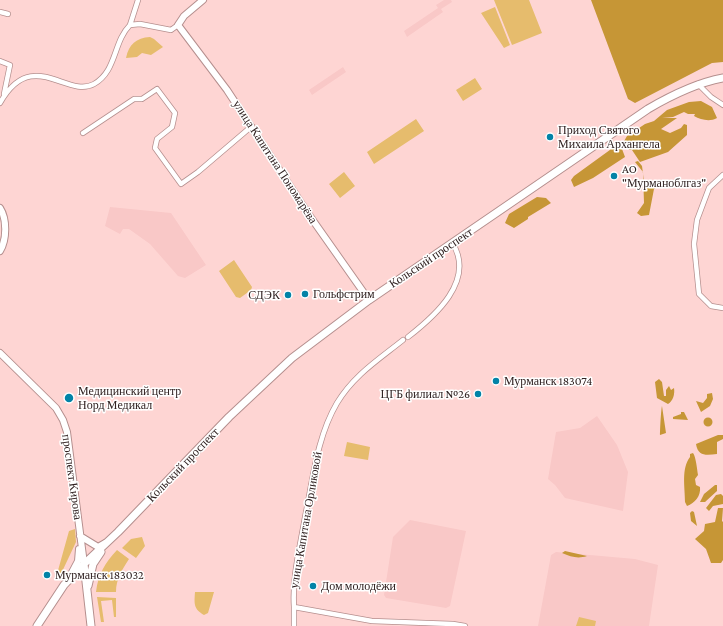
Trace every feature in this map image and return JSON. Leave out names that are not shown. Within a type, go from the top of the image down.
[{"type":"main road","name":"Кольский проспект","points":[[37,626],[64,585],[84,564],[110,540],[262,386],[298,354],[370,300],[648,109],[669,97],[698,84],[723,78]]},
{"type":"main road","points":[[86,592],[93,564],[110,540]]},
{"type":"main road","name":"проспект Кирова","points":[[84,564],[91,626]]},
{"type":"street","points":[[0,103],[4,96],[18,83],[39,75],[80,87],[93,84],[110,68],[125,32],[132,23],[138,0]]},
{"type":"street","points":[[132,23],[171,30],[178,25],[184,16],[203,0]]},
{"type":"street","points":[[0,12],[8,14]]},
{"type":"street","name":"улица Капитана Пономарёва","points":[[178,25],[227,90],[307,212],[370,300]]},
{"type":"street","points":[[0,62],[10,65],[4,96]]},
{"type":"street","points":[[698,84],[710,97],[723,105]]},
{"type":"street","points":[[83,133],[134,99],[142,99],[157,89],[175,113],[172,127],[156,139],[155,148],[181,184],[198,172],[252,126]]},
{"type":"street","points":[[723,175],[709,188],[697,220],[694,244],[699,294],[711,306],[723,308]]},
{"type":"street","points":[[0,208],[5,214],[5,233],[0,251]]},
{"type":"street","points":[[408,337],[439,311],[449,298],[456,282],[460,264],[458,253],[453,244]]},
{"type":"street","name":"улица Капитана Орликовой","points":[[294,626],[293,591],[316,458],[326,425],[337,403],[366,367],[403,340]]},
{"type":"street","name":"проспект Кирова","points":[[0,353],[56,408],[63,420],[67,432],[84,564]]},
{"type":"street","points":[[64,585],[78,561],[80,536],[98,547],[110,540]]},
{"type":"street","points":[[294,608],[372,621],[453,624],[465,626]]},
{"type":"shaded area","points":[[444,0],[451,0],[452,2],[441,9],[443,12],[407,37],[404,31],[438,8],[436,5]]},
{"type":"shaded area","points":[[494,0],[529,0],[542,33],[512,45]]},
{"type":"shaded area","points":[[591,0],[723,0],[723,62],[712,63],[635,103],[628,99]]},
{"type":"shaded area","points":[[495,7],[510,45],[504,48],[481,13]]},
{"type":"shaded area","points":[[150,37],[163,47],[151,55],[142,53],[137,57],[126,58],[131,45],[137,40]]},
{"type":"shaded area","points":[[343,67],[346,72],[312,95],[309,90]]},
{"type":"shaded area","points":[[475,78],[482,89],[463,101],[456,90]]},
{"type":"shaded area","points":[[701,101],[712,107],[717,118],[711,120],[700,119],[694,116],[695,114],[688,114],[684,112],[673,117],[662,118],[677,118],[661,129],[670,133],[681,128],[684,124],[687,125],[687,135],[668,152],[640,162],[632,150],[629,150],[629,147],[625,145],[626,143],[623,143],[627,136],[645,124],[654,121],[667,110],[689,102]]},
{"type":"shaded area","points":[[416,119],[424,131],[374,164],[367,152]]},
{"type":"shaded area","points":[[614,147],[622,149],[625,157],[593,178],[574,187],[571,180],[574,176]]},
{"type":"shaded area","points":[[638,161],[642,166],[643,172],[635,162]]},
{"type":"shaded area","points":[[344,172],[355,186],[340,198],[329,184]]},
{"type":"shaded area","points":[[643,174],[644,181],[658,186],[654,189],[649,215],[641,216],[637,213],[644,203]]},
{"type":"shaded area","points":[[537,197],[546,198],[551,203],[528,217],[528,219],[514,228],[505,223],[509,214]]},
{"type":"shaded area","points":[[110,207],[171,213],[206,265],[185,278],[178,276],[150,244],[129,229],[123,229],[120,234],[105,226]]},
{"type":"shaded area","points":[[234,260],[252,287],[251,290],[240,298],[236,297],[219,271]]},
{"type":"shaded area","points":[[659,379],[662,382],[664,396],[666,396],[666,390],[669,386],[671,390],[674,388],[673,397],[668,404],[657,398],[655,382]]},
{"type":"shaded area","points":[[712,393],[713,399],[710,406],[701,412],[696,401],[703,403],[707,398],[707,394]]},
{"type":"shaded area","points":[[662,406],[666,433],[660,435],[661,415]]},
{"type":"shaded area","points":[[681,412],[684,412],[688,420],[673,419],[673,417],[681,414]]},
{"type":"shaded area","points":[[597,416],[617,445],[628,472],[623,511],[565,498],[555,485],[548,479],[556,432],[580,428]]},
{"type":"shaded area","points":[[708,417],[713,422],[708,427],[703,422]]},
{"type":"shaded area","points":[[718,435],[723,435],[723,439],[717,442],[717,454],[704,454],[699,451],[696,444]]},
{"type":"shaded area","points":[[347,442],[370,447],[368,460],[344,456]]},
{"type":"shaded area","points":[[693,453],[696,460],[698,475],[695,479],[696,485],[700,487],[700,493],[693,503],[687,506],[685,502],[684,473],[690,454]]},
{"type":"shaded area","points":[[717,485],[717,491],[705,502],[700,502],[704,494]]},
{"type":"shaded area","points":[[721,494],[723,496],[723,504],[713,506],[709,511],[706,508],[716,495]]},
{"type":"shaded area","points":[[718,508],[723,508],[723,560],[721,563],[711,563],[706,549],[695,539],[704,531],[705,524],[715,522]]},
{"type":"shaded area","points":[[692,511],[694,512],[697,526],[691,521],[690,513]]},
{"type":"shaded area","points":[[410,520],[466,531],[450,606],[446,608],[386,598],[384,595],[393,537]]},
{"type":"shaded area","points":[[75,529],[76,542],[60,576],[57,574],[69,531]]},
{"type":"shaded area","points":[[142,537],[145,546],[136,558],[122,548],[131,539]]},
{"type":"shaded area","points":[[117,550],[129,559],[118,579],[116,592],[96,592],[98,580],[103,569]]},
{"type":"shaded area","points":[[565,551],[587,556],[578,557],[562,553]]},
{"type":"shaded area","points":[[556,552],[635,559],[658,565],[649,626],[538,626],[551,555]]},
{"type":"shaded area","points":[[195,592],[214,592],[208,613],[204,615],[196,609]]},
{"type":"shaded area","points":[[97,597],[116,598],[116,617],[114,617],[112,600],[101,601],[104,622],[101,622]]},
{"type":"shaded area","points":[[579,617],[596,621],[595,626],[576,626]]},
{"type":"place","name":"Приход Святого Михаила Архангела","points":[[550,137]]},
{"type":"place","name":"AO \"Мурманоблгаз\"","points":[[614,176]]},
{"type":"place","name":"Гольфстрим","points":[[305,294]]},
{"type":"place","name":"СДЭК","points":[[288,295]]},
{"type":"place","name":"Мурманск 183074","points":[[496,381]]},
{"type":"place","name":"ЦГБ филиал №26","points":[[478,394]]},
{"type":"place","name":"Медицинский центр Норд Медикал","points":[[69,398]]},
{"type":"place","name":"Мурманск 183032","points":[[47,575]]},
{"type":"place","name":"Дом молодёжи","points":[[313,586]]}]
